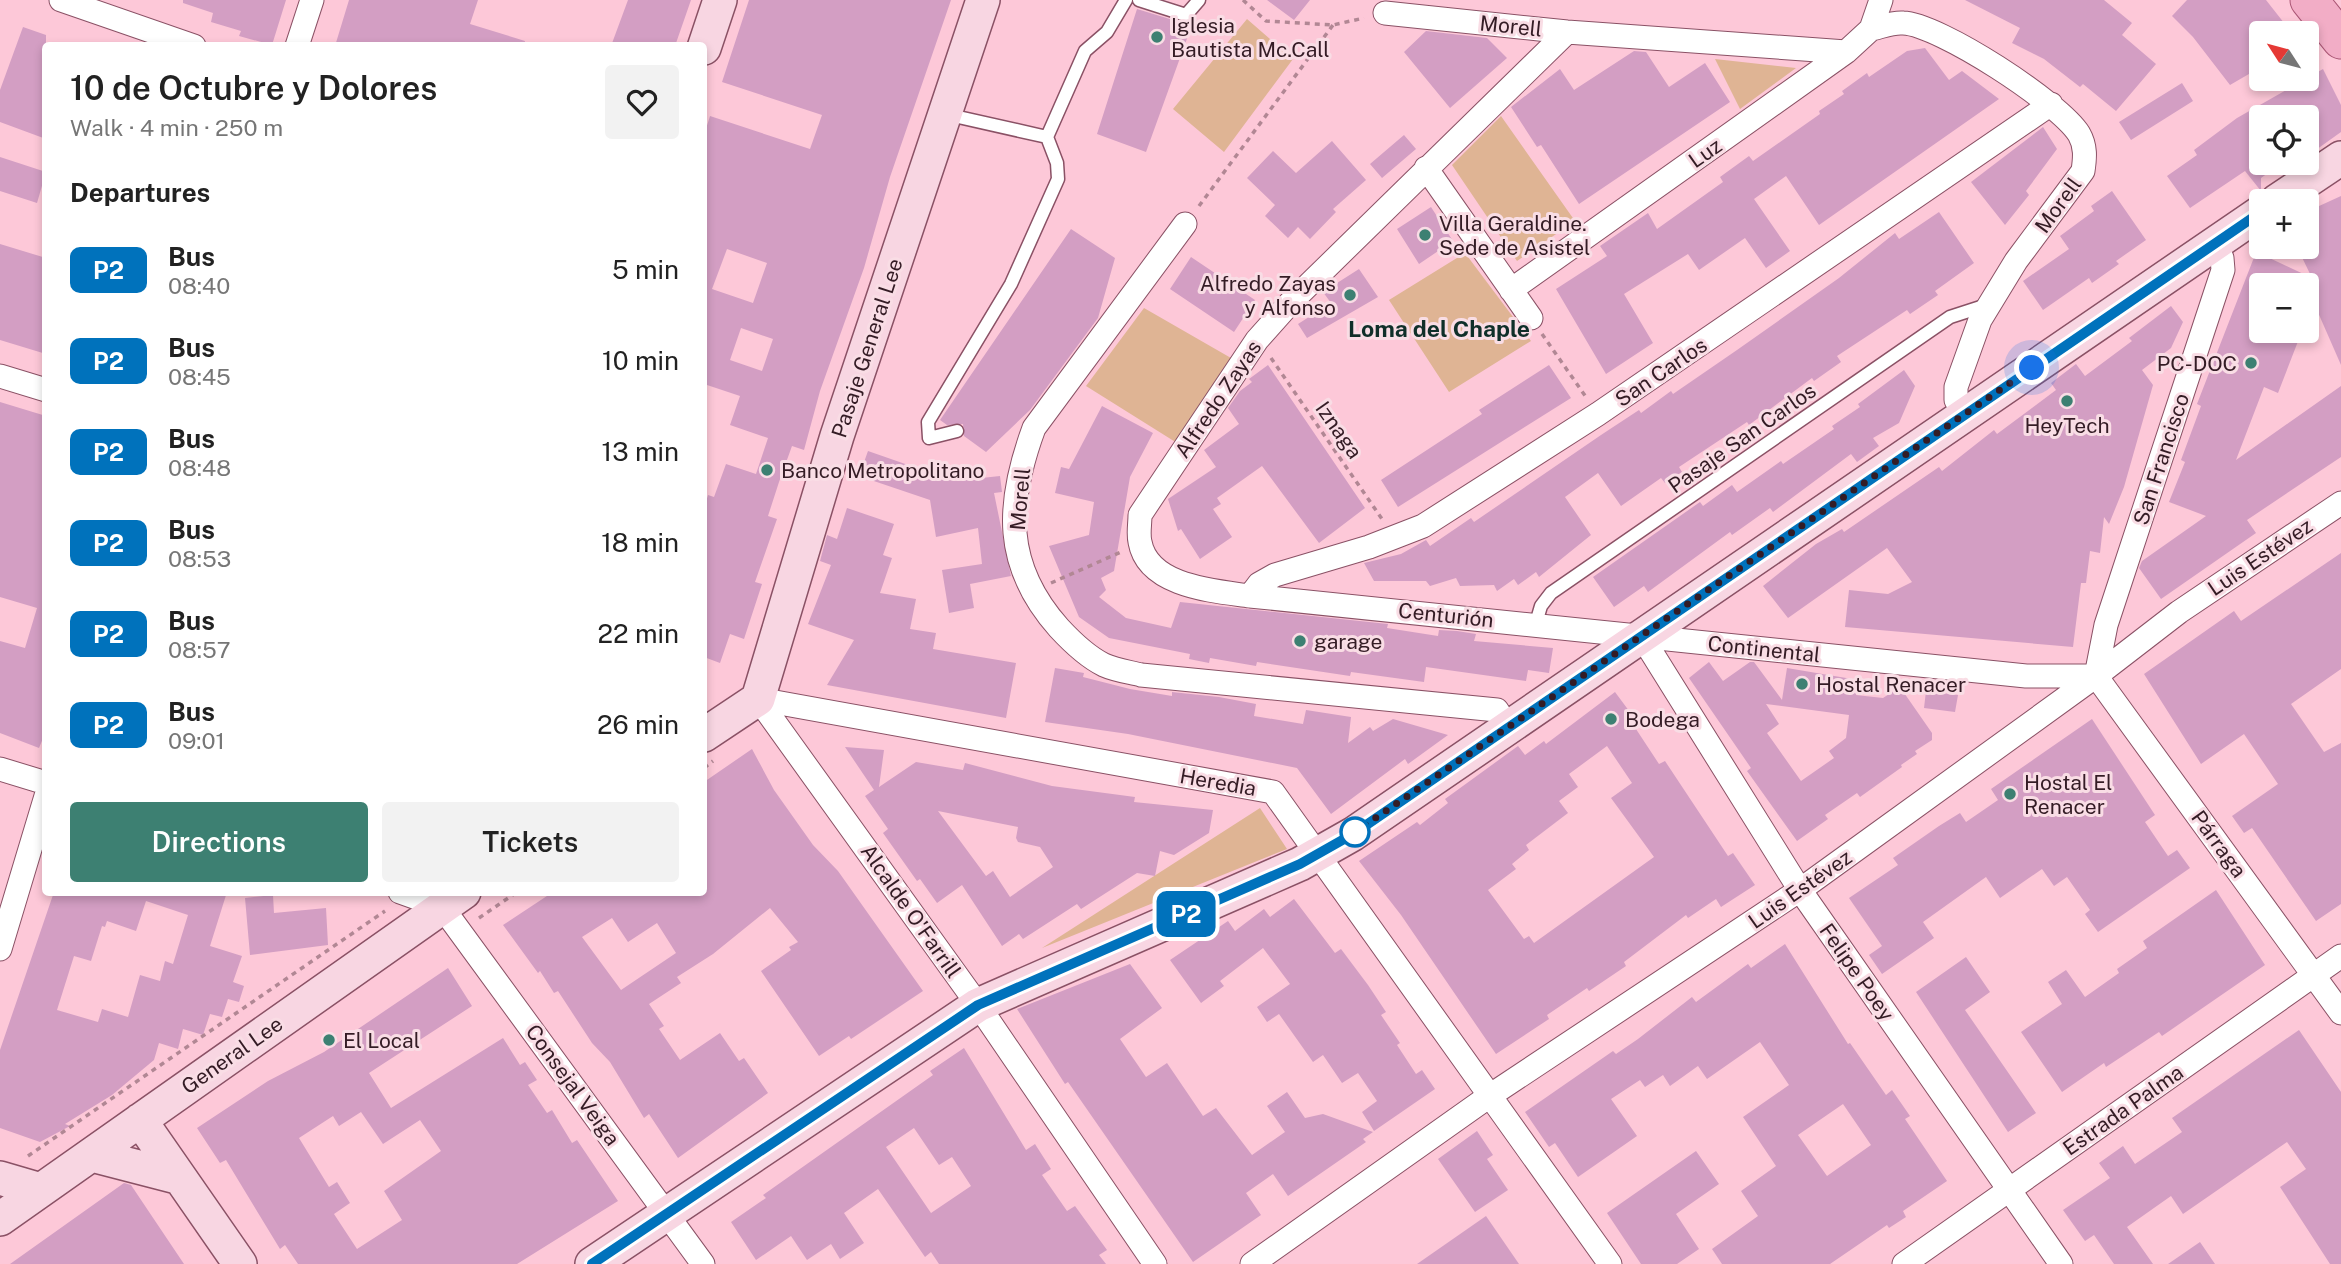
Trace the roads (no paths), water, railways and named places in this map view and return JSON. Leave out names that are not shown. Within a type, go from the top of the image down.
[{"type":"main road","points":[[706,42],[720,0]]},
{"type":"main road","name":"Pasaje General Lee","points":[[758,699],[837,436],[983,0]]},
{"type":"main road","points":[[2309,0],[2341,40]]},
{"type":"main road","points":[[2295,189],[2341,158]]},
{"type":"main road","points":[[592,1264],[978,1005],[1317,854],[1353,834],[2249,220]]},
{"type":"main road","points":[[707,733],[758,699]]},
{"type":"main road","name":"General Lee","points":[[0,1219],[450,897]]},
{"type":"main road","points":[[140,1120],[177,1177],[240,1264]]},
{"type":"main road","points":[[92,1155],[177,1177]]},
{"type":"main road","points":[[11,1169],[41,1190]]},
{"type":"street","points":[[61,0],[182,42]]},
{"type":"street","points":[[298,42],[312,0]]},
{"type":"street","name":"Luz","points":[[1511,290],[1846,52],[1871,29],[1881,0]]},
{"type":"street","name":"Morell","points":[[1385,13],[1567,32],[1846,52]]},
{"type":"street","name":"Morell","points":[[1871,29],[1902,22],[1928,29],[1963,47],[2051,104],[2080,135],[2086,155],[2083,171],[1987,305],[1956,387],[1956,400],[1964,415]]},
{"type":"street","name":"Alfredo Zayas","points":[[1250,596],[1195,589],[1172,580],[1151,563],[1140,544],[1140,515],[1257,340],[1426,168],[1567,32]]},
{"type":"street","name":"San Carlos","points":[[1250,596],[1259,584],[1275,576],[1396,538],[1423,526],[1598,414],[2051,104]]},
{"type":"street","points":[[1426,168],[1531,318]]},
{"type":"street","name":"Morell","points":[[1185,224],[1034,428],[1020,467],[1014,517],[1017,556],[1030,592],[1071,640],[1104,665],[1141,675],[1497,710],[1508,727]]},
{"type":"street","name":"San Francisco","points":[[2096,676],[2106,625],[2223,270],[2222,258],[2215,243]]},
{"type":"street","points":[[0,376],[42,389]]},
{"type":"street","name":"Luis Estévez","points":[[1252,1264],[1488,1097],[1800,891],[2096,676],[2179,612],[2341,503]]},
{"type":"street","name":"Centurión","points":[[1250,596],[1536,623],[1642,637]]},
{"type":"street","name":"Continental","points":[[1642,637],[2025,676],[2096,676]]},
{"type":"street","name":"Felipe Poey","points":[[1642,637],[1800,891],[2061,1264]]},
{"type":"street","name":"Párraga","points":[[2096,676],[2341,1013]]},
{"type":"street","name":"Heredia","points":[[758,699],[1273,792],[1488,1097],[1610,1264]]},
{"type":"street","name":"Alcalde O'Farrill","points":[[758,699],[978,1005],[1155,1264]]},
{"type":"street","points":[[0,769],[42,782]]},
{"type":"street","points":[[0,949],[42,809]]},
{"type":"street","name":"Consejal Veiga","points":[[450,897],[703,1264]]},
{"type":"street","name":"Estrada Palma","points":[[1904,1264],[2341,956]]},
{"type":"lane","points":[[957,431],[929,438],[928,422],[1011,284],[1058,179],[1057,163],[1047,137],[1085,51],[1108,32],[1126,0]]},
{"type":"lane","points":[[1139,0],[1186,15],[1199,0]]},
{"type":"lane","points":[[945,114],[1047,137]]},
{"type":"lane","name":"Pasaje San Carlos","points":[[1536,623],[1541,606],[1551,593],[1950,317],[1987,305]]},
{"type":"place","name":"Iglesia Bautista Mc.Call","points":[[1157,37]]},
{"type":"place","name":"Villa Geraldine. Sede de Asistel","points":[[1425,235]]},
{"type":"place","name":"Alfredo Zayas y Alfonso","points":[[1350,295]]},
{"type":"place","name":"PC-DOC","points":[[2251,363]]},
{"type":"place","name":"HeyTech","points":[[2067,401]]},
{"type":"place","name":"Banco Metropolitano","points":[[767,470]]},
{"type":"place","name":"garage","points":[[1300,641]]},
{"type":"place","name":"Hostal Renacer","points":[[1802,684]]},
{"type":"place","name":"Bodega","points":[[1611,719]]},
{"type":"place","name":"Hostal El Renacer","points":[[2010,794]]},
{"type":"place","name":"El Local","points":[[329,1040]]},
{"type":"district","name":"Loma del Chaple","points":[[1439,328]]}]
